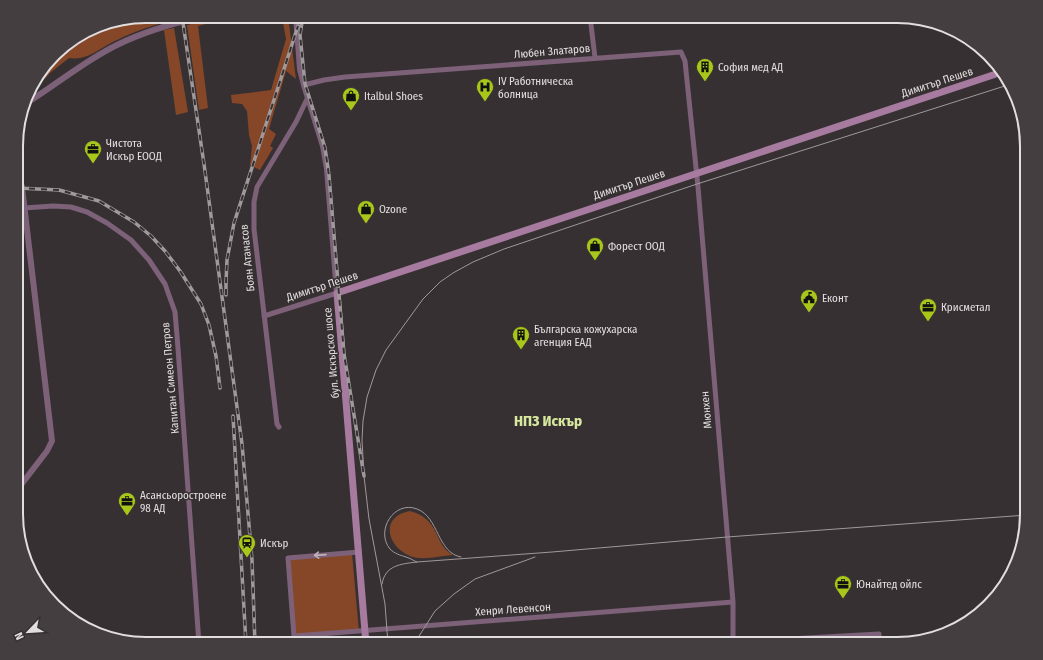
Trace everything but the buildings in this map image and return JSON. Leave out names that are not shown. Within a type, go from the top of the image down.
[{"type":"main road","name":"Димитър Пешев","points":[[337,293],[997,74]]},
{"type":"main road","name":"бул. Искърско шосе","points":[[337,293],[365,637]]},
{"type":"street","points":[[32,99],[117,45],[164,26],[176,23]]},
{"type":"street","name":"бул. Искърско шосе","points":[[297,23],[300,69],[307,99],[323,146],[327,169],[337,293]]},
{"type":"street","points":[[591,23],[595,58]]},
{"type":"street","name":"Любен Златаров","points":[[304,85],[311,82],[345,77],[681,52],[685,61],[696,174]]},
{"type":"street","name":"Боян Атанасов","points":[[279,427],[277,424],[264,316],[253,210],[255,194],[262,176],[296,122],[307,99]]},
{"type":"street","name":"Мюнхен","points":[[696,174],[733,602],[733,637]]},
{"type":"street","points":[[23,198],[52,441],[47,451],[23,482]]},
{"type":"street","name":"Капитан Симеон Петров","points":[[24,208],[53,206],[71,207],[87,212],[107,223],[131,240],[149,260],[165,284],[175,312],[199,637]]},
{"type":"street","name":"Димитър Пешев","points":[[264,316],[337,293]]},
{"type":"street","name":"Хенри Левенсон","points":[[359,552],[288,558],[294,636],[733,602]]},
{"type":"street","points":[[830,637],[879,634],[879,637]]},
{"type":"shaded area","points":[[138,23],[162,23],[131,34],[94,53],[82,57],[69,58],[50,73],[38,86],[53,65],[65,53],[84,39],[99,32],[122,25]]},
{"type":"shaded area","points":[[196,23],[210,23],[198,26],[208,108],[199,110],[187,25]]},
{"type":"shaded area","points":[[283,23],[289,23],[296,79],[286,71],[269,129],[276,134],[270,146],[273,148],[260,170],[250,165],[252,146],[249,135],[247,111],[242,104],[232,103],[231,95],[271,90],[286,39]]},
{"type":"shaded area","points":[[174,28],[188,112],[176,115],[164,30]]},
{"type":"shaded area","points":[[410,511],[427,520],[447,551],[453,555],[420,558],[410,556],[396,545],[392,539],[390,525],[400,514]]},
{"type":"shaded area","points":[[352,553],[359,632],[294,636],[288,558]]},
{"type":"tram line","points":[[387,637],[385,604],[369,519],[364,476],[362,440],[363,421],[367,397],[376,370],[386,350],[423,299],[440,282],[473,262],[504,249],[697,184],[1005,86]]},
{"type":"tram line","points":[[417,562],[394,552],[390,549],[386,542],[386,526],[389,519],[394,513],[409,507],[424,513],[430,519],[447,549],[453,554],[461,557]]},
{"type":"tram line","points":[[382,584],[386,573],[390,569],[400,565],[417,562],[1020,516]]},
{"type":"tram line","points":[[418,637],[435,611],[454,594],[475,579],[535,557]]},
{"type":"railway","points":[[183,23],[204,164],[242,444],[252,560],[255,637]]},
{"type":"railway","points":[[302,23],[300,35],[305,84],[325,148],[329,176],[344,354],[364,476]]},
{"type":"railway","points":[[226,295],[227,260],[234,223],[298,26]]},
{"type":"railway","points":[[23,188],[59,190],[99,201],[134,222],[151,236],[165,251],[180,271],[201,304],[209,325],[216,356],[220,388]]},
{"type":"railway","points":[[233,416],[246,637]]},
{"type":"place","name":"София мед АД","points":[[705,82]]},
{"type":"place","name":"IV Работническа болница","points":[[485,102]]},
{"type":"place","name":"Italbul Shoes","points":[[351,111]]},
{"type":"place","name":"Чистота Искър ЕООД","points":[[93,164]]},
{"type":"place","name":"Ozone","points":[[366,224]]},
{"type":"place","name":"Форест ООД","points":[[595,261]]},
{"type":"place","name":"Еконт","points":[[809,313]]},
{"type":"place","name":"Крисметал","points":[[928,322]]},
{"type":"place","name":"Българска кожухарска агенция ЕАД","points":[[521,350]]},
{"type":"place","name":"Асансьоростроене 98 АД","points":[[127,516]]},
{"type":"place","name":"Искър","points":[[247,558]]},
{"type":"place","name":"Юнайтед ойлс","points":[[843,599]]},
{"type":"district","name":"НПЗ Искър","points":[[548,421]]}]
